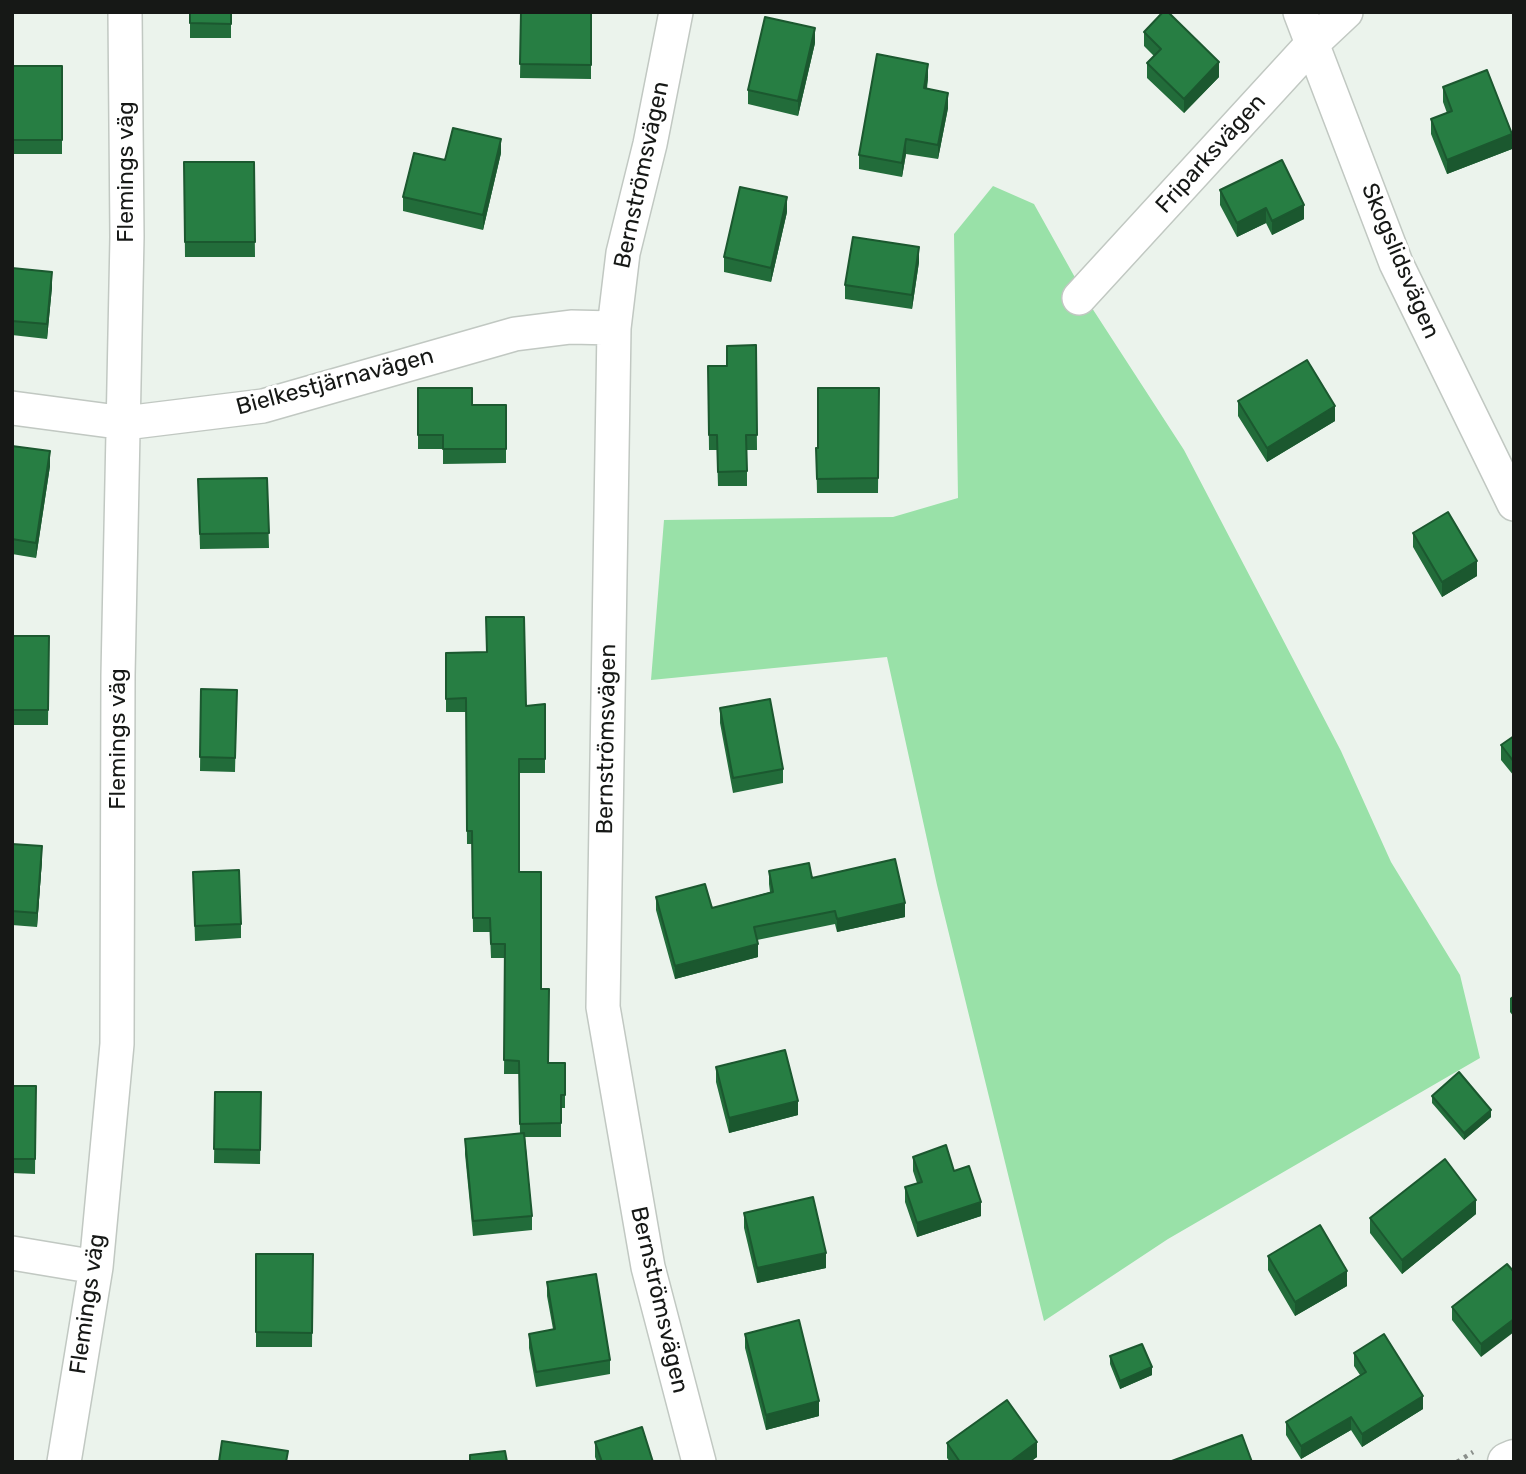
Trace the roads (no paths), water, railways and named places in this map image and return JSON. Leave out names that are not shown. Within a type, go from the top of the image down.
[{"type":"street","name":"Flemings väg","points":[[64,1462],[96,1267],[117,1044],[118,675],[127,237],[125,12]]},
{"type":"street","name":"Bernströmsvägen","points":[[676,12],[650,144],[623,253],[614,328],[603,1007],[648,1267],[699,1462]]},
{"type":"street","name":"Skogslidsvägen","points":[[1300,12],[1396,263],[1514,504]]},
{"type":"street","name":"Friparksvägen","points":[[1079,298],[1312,44],[1346,12]]},
{"type":"street","name":"Bielkestjärnavägen","points":[[12,408],[125,423],[263,406],[515,334],[571,327],[614,328]]},
{"type":"street","points":[[12,1253],[96,1267]]},
{"type":"street","points":[[1507,1462],[1514,1458]]}]
